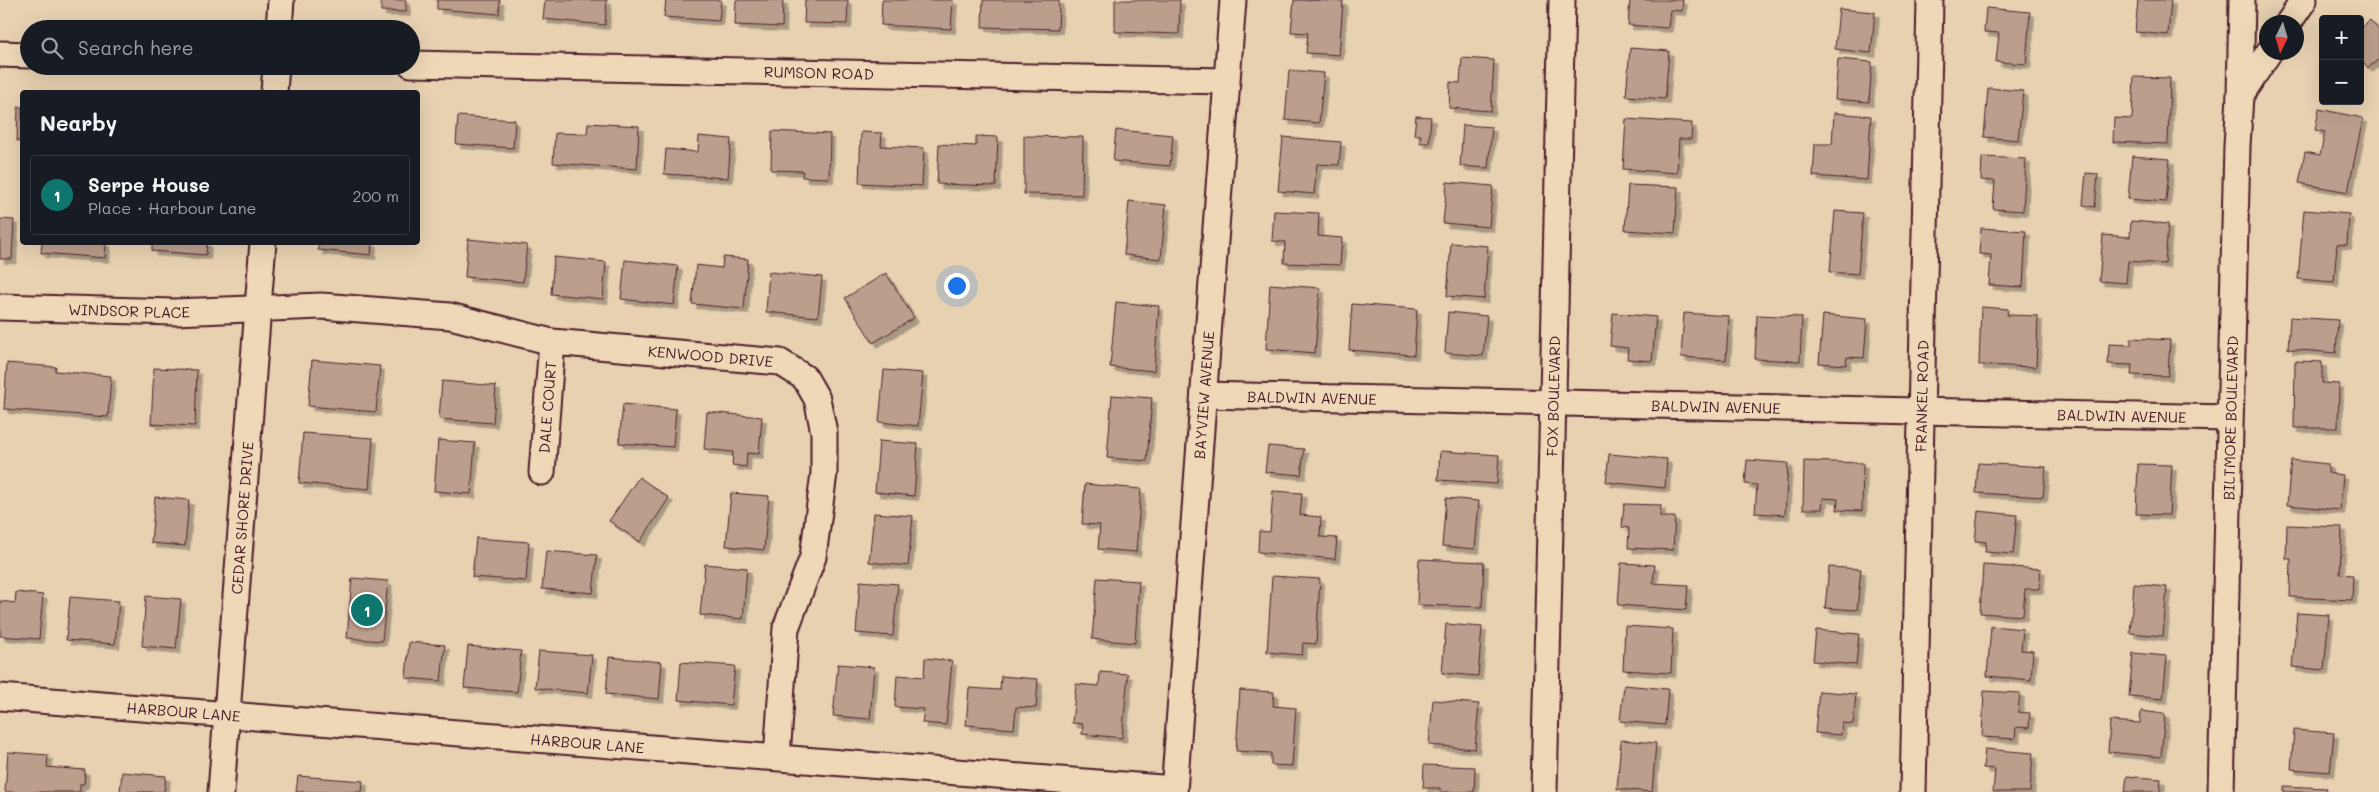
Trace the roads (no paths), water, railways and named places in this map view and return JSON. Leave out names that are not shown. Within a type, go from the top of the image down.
[{"type":"street","points":[[280,20],[281,0]]},
{"type":"street","name":"BAYVIEW AVENUE","points":[[1174,791],[1233,0]]},
{"type":"street","name":"FOX BOULEVARD","points":[[1544,792],[1562,0]]},
{"type":"street","name":"FRANKEL ROAD","points":[[1913,792],[1930,0]]},
{"type":"street","points":[[2240,96],[2242,0]]},
{"type":"street","points":[[2294,15],[2304,0]]},
{"type":"street","points":[[0,54],[20,55]]},
{"type":"street","name":"BILTMORE BOULEVARD","points":[[2221,792],[2237,146],[2240,96],[2264,60]]},
{"type":"street","name":"RUMSON ROAD","points":[[420,64],[1226,81]]},
{"type":"street","points":[[274,90],[275,75]]},
{"type":"street","name":"CEDAR SHORE DRIVE","points":[[221,792],[263,245]]},
{"type":"street","name":"KENWOOD DRIVE","points":[[258,309],[321,306],[450,316],[552,342],[780,362],[805,378],[817,399],[824,432],[824,473],[813,557],[786,628],[777,757]]},
{"type":"street","name":"WINDSOR PLACE","points":[[0,307],[174,312],[258,309]]},
{"type":"street","name":"DALE COURT","points":[[542,472],[552,342]]},
{"type":"street","name":"BALDWIN AVENUE","points":[[1204,395],[2230,418]]},
{"type":"street","name":"HARBOUR LANE","points":[[0,697],[777,757],[1174,791]]},
{"type":"place","name":"Serpe House","points":[[367,610]]}]
